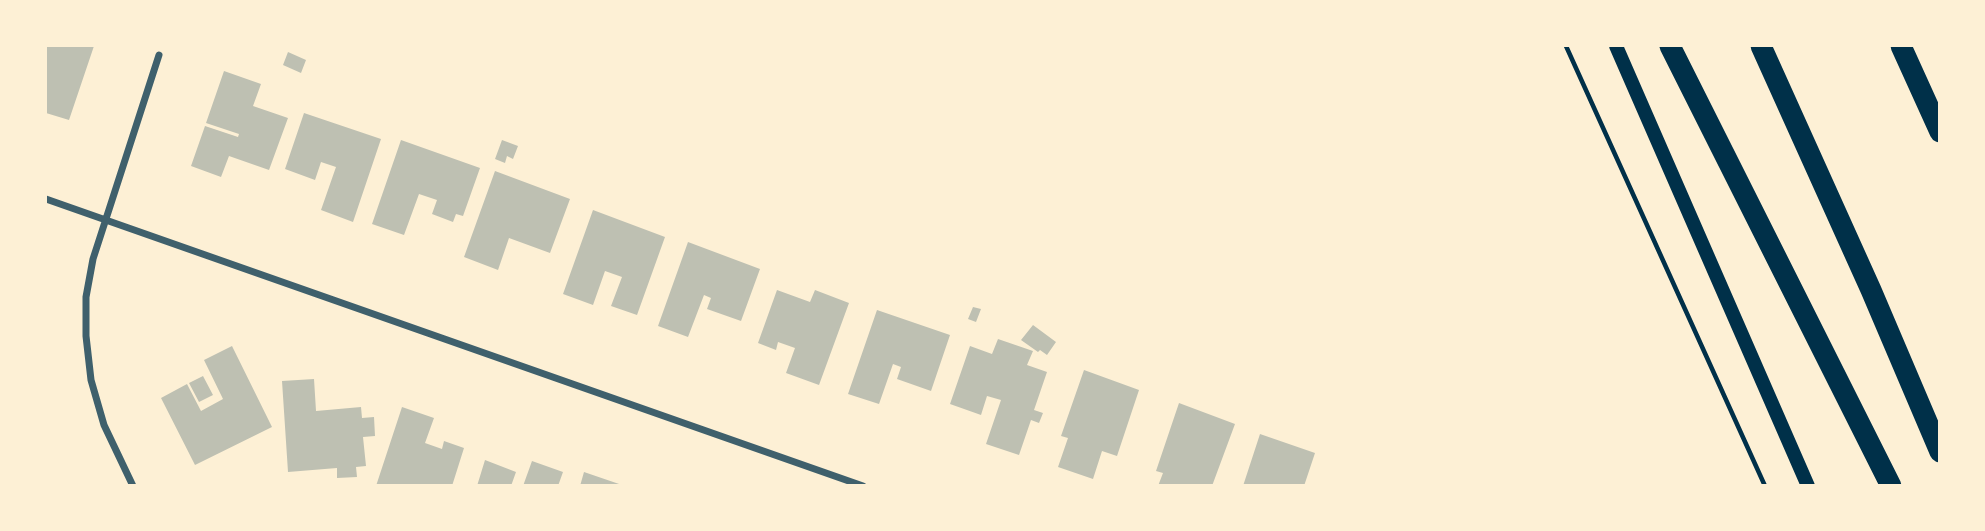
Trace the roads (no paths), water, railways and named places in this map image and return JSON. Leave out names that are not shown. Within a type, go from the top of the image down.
[{"type":"highway","points":[[1670,46],[1891,485]]},
{"type":"highway","points":[[1761,46],[1871,290],[1940,452]]},
{"type":"highway","points":[[1901,46],[1940,132]]},
{"type":"main road","points":[[1616,46],[1808,485]]},
{"type":"street","points":[[133,485],[104,425],[91,380],[86,297],[93,259],[159,55]]},
{"type":"street","points":[[46,199],[863,485]]}]
